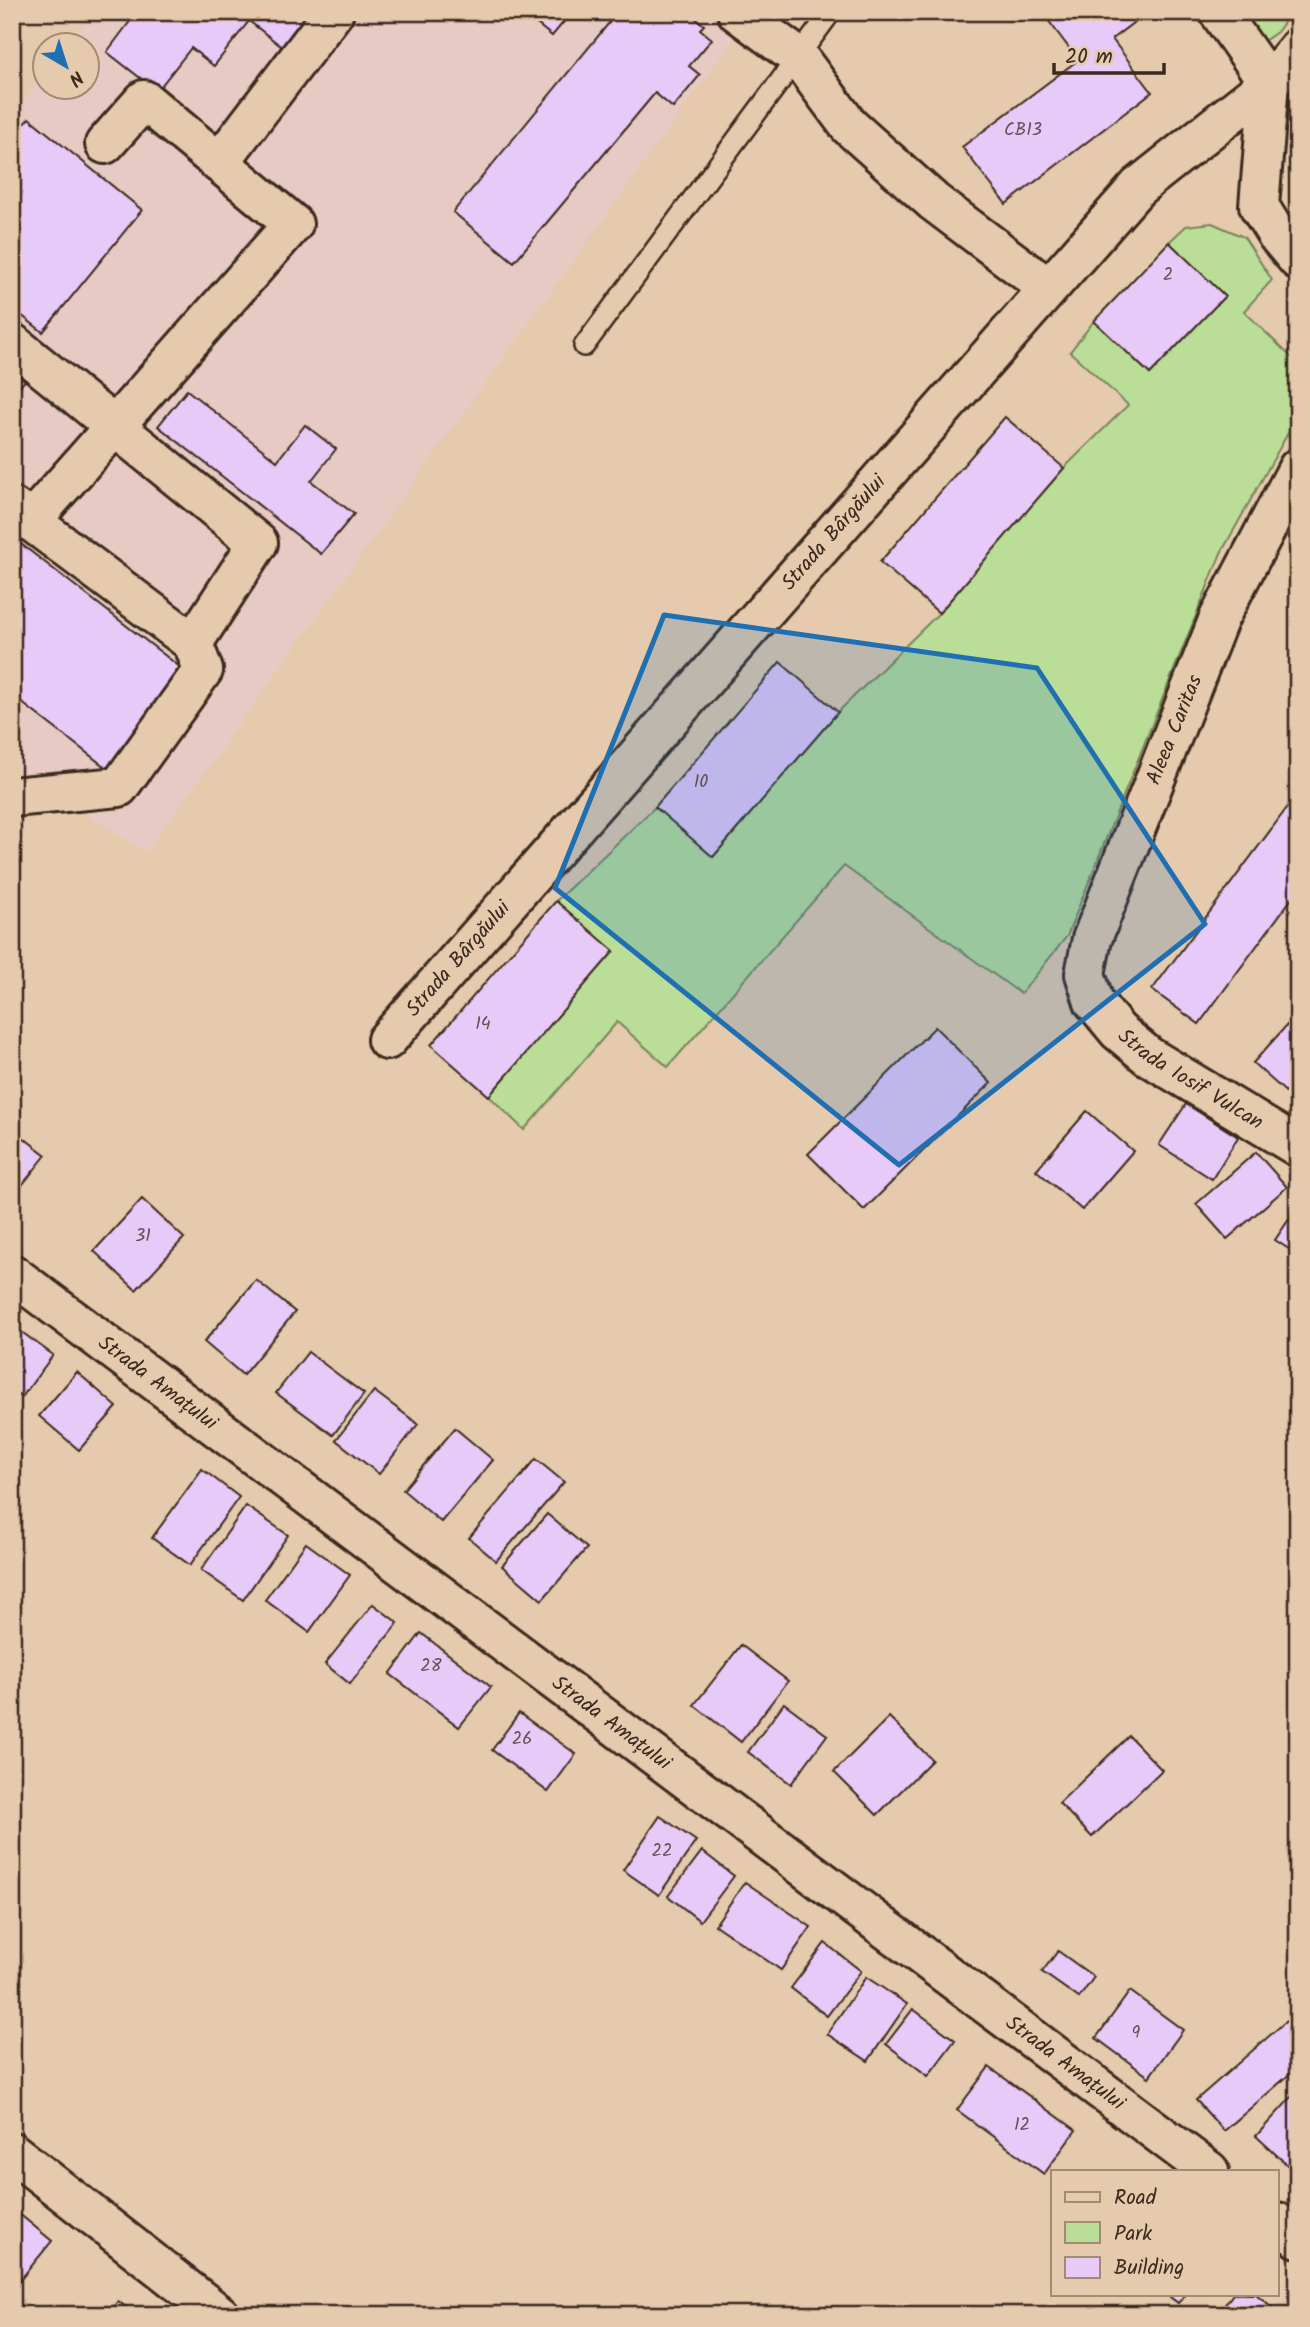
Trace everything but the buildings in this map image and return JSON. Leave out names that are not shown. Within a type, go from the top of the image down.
[{"type":"street","points":[[219,163],[334,12]]},
{"type":"street","points":[[737,12],[798,57],[849,126],[934,202],[1048,288]]},
{"type":"street","points":[[1219,12],[1269,83],[1259,206],[1277,235],[1298,260]]},
{"type":"street","name":"Strada Bârgăului","points":[[387,1040],[1138,187],[1269,83],[1298,48]]},
{"type":"street","points":[[12,797],[120,787],[203,670],[193,643],[22,514],[115,426],[293,224],[144,100],[105,144]]},
{"type":"street","points":[[12,343],[258,543],[193,643]]},
{"type":"street","name":"Aleea Caritas","points":[[1094,1002],[1086,974],[1092,939],[1219,618],[1298,468]]},
{"type":"street","name":"Strada Iosif Vulcan","points":[[1094,1002],[1118,1031],[1148,1056],[1298,1147]]},
{"type":"street","name":"Strada Amațului","points":[[12,1274],[1208,2170]]},
{"type":"street","points":[[12,2152],[220,2315]]},
{"type":"street","points":[[1278,2223],[1298,2238]]},
{"type":"lane","points":[[584,346],[831,12]]},
{"type":"highlighted area","points":[[664,615],[1037,668],[1205,924],[899,1165],[555,888]]},
{"type":"shaded area","points":[[94,12],[753,12],[147,852],[12,767],[12,117],[32,91],[32,102],[102,102],[102,32],[78,32]]},
{"type":"green space","points":[[1237,12],[1292,12],[1277,32],[1261,43]]},
{"type":"green space","points":[[1212,223],[1244,237],[1272,280],[1244,311],[1298,364],[1298,415],[1221,553],[1067,936],[1021,994],[844,866],[668,1067],[617,1022],[524,1130],[489,1096],[614,951],[556,901],[655,807],[714,856],[838,712],[939,613],[1064,468],[1128,405],[1070,352],[1094,321],[1150,374],[1225,296],[1169,242],[1186,226]]}]
